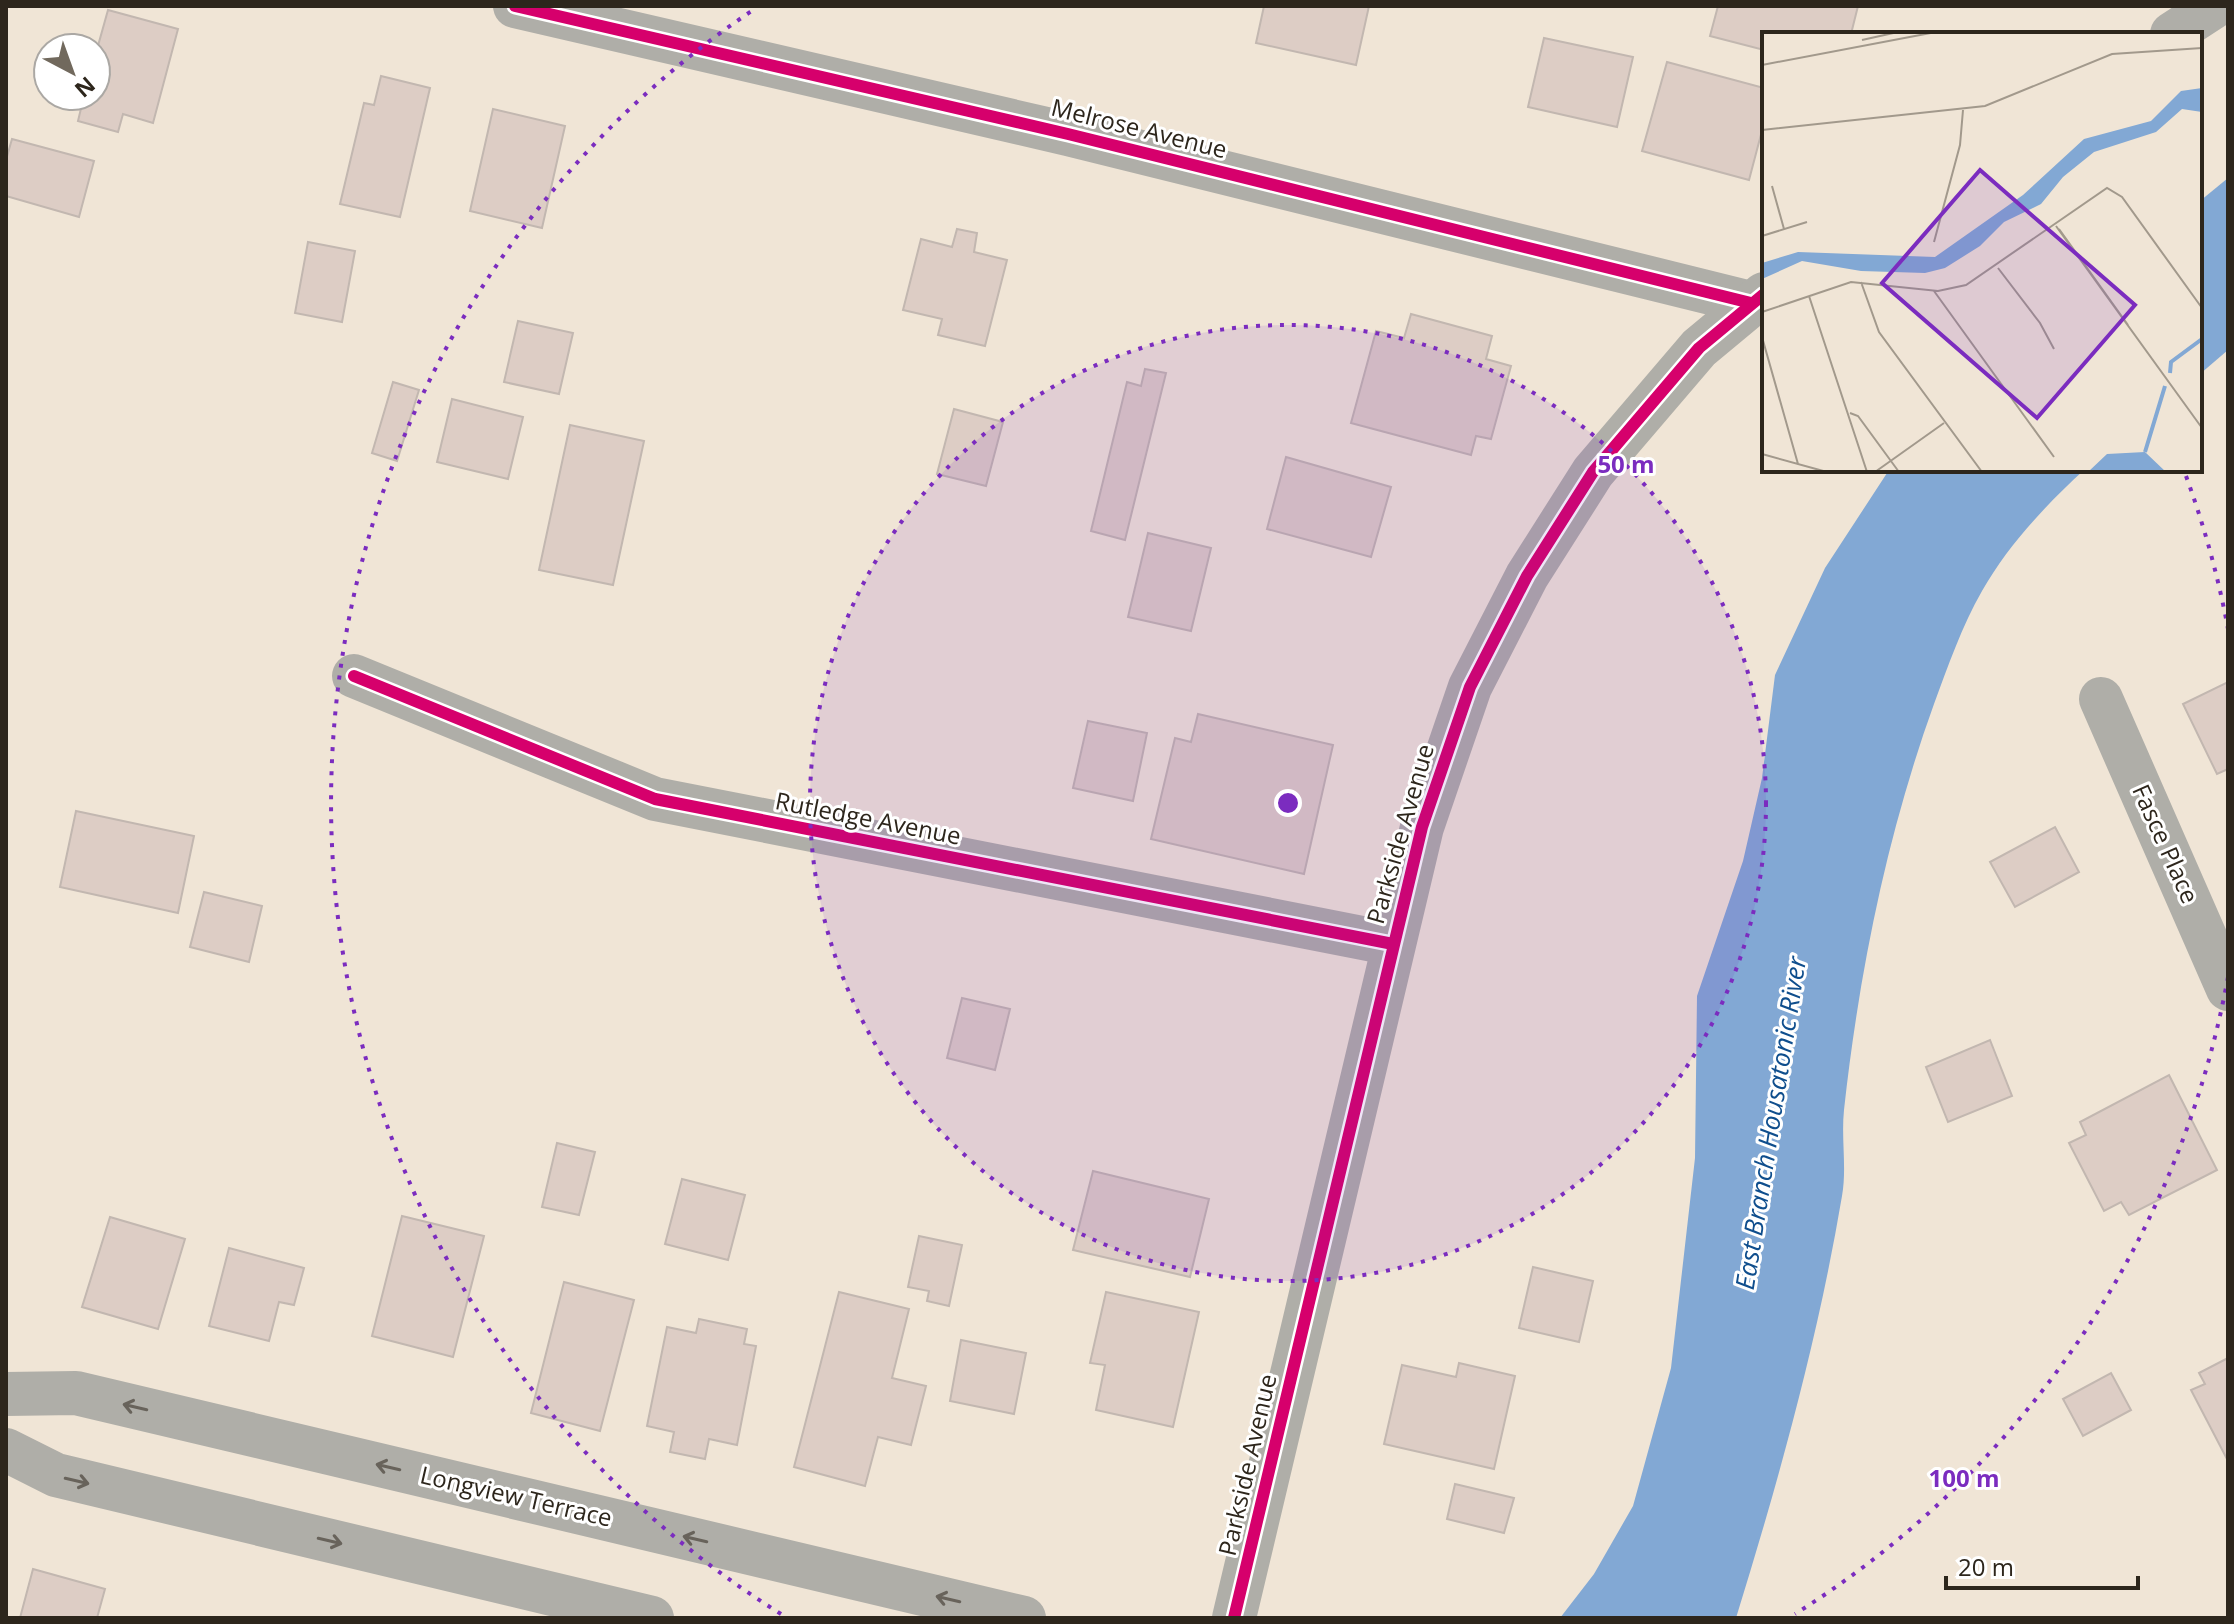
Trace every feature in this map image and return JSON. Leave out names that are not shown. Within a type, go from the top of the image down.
[{"type":"street","name":"Melrose Avenue","points":[[515,6],[1758,299]]},
{"type":"street","points":[[2175,32],[2215,6]]},
{"type":"street","name":"Parkside Avenue","points":[[1234,1618],[1393,944],[1444,754],[1470,687],[1527,576],[1575,497],[1621,436],[1699,348],[1758,299]]},
{"type":"street","name":"Rutledge Avenue","points":[[354,676],[655,799],[1393,944]]},
{"type":"street","name":"Fasce Place","points":[[2101,699],[2228,989]]},
{"type":"street","name":"Longview Terrace","points":[[6,1394],[76,1393],[1024,1618]]},
{"type":"street","points":[[6,1450],[56,1475],[652,1618]]},
{"type":"water","points":[[2228,178],[2228,350],[2202,372],[2202,199]]},
{"type":"water","name":"East Branch Housatonic River","points":[[1888,472],[2082,472],[2028,526],[1982,591],[1956,646],[1917,753],[1877,904],[1858,1007],[1844,1110],[1843,1185],[1821,1303],[1782,1461],[1736,1618],[1560,1618],[1594,1574],[1633,1506],[1671,1368],[1695,1158],[1697,996],[1743,861],[1762,778],[1775,675],[1825,568]]},
{"type":"building","points":[[1264,6],[1369,6],[1356,65],[1256,43]]},
{"type":"building","points":[[1718,6],[1858,6],[1852,32],[1762,32],[1762,49],[1710,36]]},
{"type":"building","points":[[108,10],[178,29],[153,123],[123,114],[118,132],[78,121],[80,112],[112,112],[112,32],[102,32]]},
{"type":"building","points":[[1544,38],[1633,57],[1617,127],[1528,107]]},
{"type":"building","points":[[1667,62],[1762,87],[1762,131],[1749,180],[1642,151]]},
{"type":"building","points":[[381,76],[430,88],[400,217],[340,204],[364,103],[374,105]]},
{"type":"building","points":[[493,109],[565,126],[542,228],[470,211]]},
{"type":"building","points":[[12,139],[94,161],[79,217],[6,196],[6,160]]},
{"type":"building","points":[[957,229],[977,233],[974,252],[1007,260],[985,346],[938,335],[942,319],[903,310],[921,239],[952,247]]},
{"type":"building","points":[[308,242],[355,251],[342,322],[295,313]]},
{"type":"building","points":[[1411,314],[1492,336],[1486,359],[1511,366],[1491,439],[1476,436],[1471,455],[1351,423],[1376,331],[1404,338]]},
{"type":"building","points":[[518,321],[573,333],[559,394],[504,382]]},
{"type":"building","points":[[1145,369],[1166,373],[1125,540],[1091,531],[1127,382],[1141,386]]},
{"type":"building","points":[[393,382],[419,390],[397,461],[372,453]]},
{"type":"building","points":[[452,399],[523,417],[508,479],[437,462]]},
{"type":"building","points":[[954,409],[1003,422],[986,486],[937,474]]},
{"type":"building","points":[[570,425],[644,441],[613,585],[539,570]]},
{"type":"building","points":[[1286,457],[1391,487],[1371,557],[1267,529]]},
{"type":"building","points":[[1148,533],[1211,548],[1191,631],[1128,617]]},
{"type":"building","points":[[2228,682],[2228,769],[2217,774],[2183,704]]},
{"type":"building","points":[[1198,714],[1333,745],[1304,874],[1151,839],[1175,738],[1191,742]]},
{"type":"building","points":[[1088,721],[1147,733],[1133,801],[1073,788]]},
{"type":"building","points":[[76,811],[194,836],[178,913],[60,887]]},
{"type":"building","points":[[2055,827],[2079,872],[2015,907],[1990,862]]},
{"type":"building","points":[[204,892],[262,906],[249,962],[190,947]]},
{"type":"building","points":[[962,998],[1010,1009],[995,1070],[947,1058]]},
{"type":"building","points":[[1990,1040],[2012,1096],[1948,1122],[1926,1067]]},
{"type":"building","points":[[2169,1075],[2217,1170],[2129,1215],[2121,1202],[2104,1211],[2069,1143],[2086,1135],[2080,1122]]},
{"type":"building","points":[[557,1143],[595,1152],[579,1215],[542,1207]]},
{"type":"building","points":[[1093,1171],[1209,1199],[1190,1277],[1073,1250]]},
{"type":"building","points":[[682,1179],[745,1195],[728,1260],[665,1244]]},
{"type":"building","points":[[402,1216],[484,1236],[453,1357],[372,1336]]},
{"type":"building","points":[[110,1217],[185,1239],[158,1329],[82,1307]]},
{"type":"building","points":[[919,1236],[962,1245],[949,1306],[927,1301],[929,1291],[908,1287]]},
{"type":"building","points":[[229,1248],[304,1268],[294,1305],[279,1302],[269,1341],[209,1326]]},
{"type":"building","points":[[1533,1267],[1593,1281],[1579,1342],[1519,1328]]},
{"type":"building","points":[[564,1282],[634,1300],[600,1431],[531,1413]]},
{"type":"building","points":[[839,1292],[909,1309],[892,1378],[926,1386],[911,1445],[878,1437],[865,1486],[794,1467]]},
{"type":"building","points":[[1106,1292],[1199,1312],[1173,1427],[1096,1410],[1105,1365],[1090,1363]]},
{"type":"building","points":[[699,1319],[747,1329],[744,1344],[756,1346],[737,1445],[709,1439],[705,1459],[670,1452],[674,1432],[647,1426],[667,1327],[696,1333]]},
{"type":"building","points":[[961,1340],[1026,1353],[1014,1414],[950,1401]]},
{"type":"building","points":[[2228,1358],[2228,1461],[2191,1390],[2205,1384],[2199,1373]]},
{"type":"building","points":[[1459,1363],[1515,1376],[1494,1469],[1384,1444],[1402,1365],[1456,1377]]},
{"type":"building","points":[[2111,1373],[2131,1410],[2083,1436],[2063,1399]]},
{"type":"building","points":[[1455,1484],[1514,1498],[1504,1533],[1447,1519]]},
{"type":"building","points":[[33,1569],[105,1589],[97,1618],[20,1618]]},
{"type":"cycle path","points":[[515,6],[1068,134],[1751,303]]},
{"type":"cycle path","points":[[1234,1618],[1422,827],[1470,687],[1527,576],[1593,472],[1699,348],[1762,296]]},
{"type":"cycle path","points":[[354,676],[655,799],[1393,944]]}]
